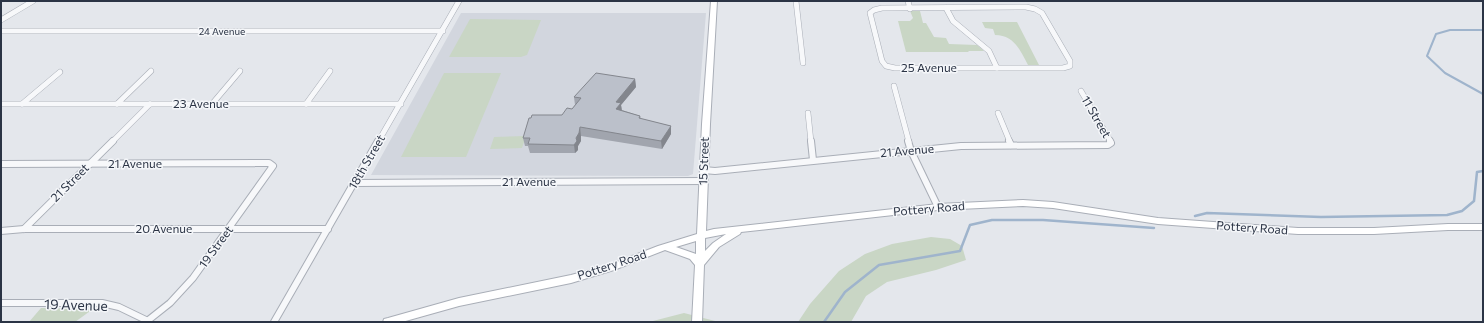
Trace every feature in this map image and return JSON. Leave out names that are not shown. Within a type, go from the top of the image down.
[{"type":"street","points":[[1,20],[33,1]]},
{"type":"street","name":"18th Street","points":[[274,322],[459,1]]},
{"type":"street","name":"15 Street","points":[[697,322],[714,1]]},
{"type":"street","points":[[796,1],[803,63]]},
{"type":"street","points":[[908,1],[910,9]]},
{"type":"street","name":"25 Avenue","points":[[1026,7],[1035,9],[1042,13],[1070,61],[1070,66],[1063,68],[895,68],[886,66],[882,60],[870,13],[874,10],[882,8],[910,9],[1026,7]]},
{"type":"street","points":[[946,8],[953,21],[989,51],[997,68]]},
{"type":"street","name":"24 Avenue","points":[[1,31],[443,31]]},
{"type":"street","points":[[116,104],[151,71]]},
{"type":"street","points":[[212,104],[240,71]]},
{"type":"street","points":[[306,104],[330,71]]},
{"type":"street","points":[[22,104],[60,72]]},
{"type":"street","points":[[894,86],[911,151],[938,207]]},
{"type":"street","name":"11 Street","points":[[1081,91],[1111,143]]},
{"type":"street","name":"23 Avenue","points":[[1,104],[401,104]]},
{"type":"street","name":"21 Street","points":[[24,229],[150,104]]},
{"type":"street","points":[[808,113],[813,160]]},
{"type":"street","points":[[998,113],[1011,145]]},
{"type":"street","name":"21 Avenue","points":[[704,170],[715,171],[961,146],[1108,145],[1111,143]]},
{"type":"street","name":"21 Avenue","points":[[1,164],[269,164]]},
{"type":"street","name":"19 Street","points":[[147,321],[170,302],[193,278],[230,229],[271,170],[273,166],[269,164]]},
{"type":"street","name":"21 Avenue","points":[[354,183],[704,181]]},
{"type":"street","name":"Pottery Road","points":[[388,322],[459,302],[571,279],[611,268],[702,235],[742,229],[938,207],[1023,203],[1053,205],[1158,221],[1298,231],[1374,231],[1448,227],[1483,227]]},
{"type":"street","name":"20 Avenue","points":[[1,231],[24,229],[328,228]]},
{"type":"street","points":[[667,247],[693,257],[700,264],[719,242],[742,229]]},
{"type":"street","name":"19 Avenue","points":[[1,303],[102,303],[119,307],[147,321]]},
{"type":"shaded area","points":[[461,13],[706,13],[693,174],[688,176],[371,175]]},
{"type":"green space","points":[[910,11],[920,11],[923,23],[926,23],[934,37],[946,38],[949,44],[977,45],[984,51],[906,52],[898,21],[910,21],[913,18]]},
{"type":"green space","points":[[470,19],[541,20],[527,55],[521,57],[449,57]]},
{"type":"green space","points":[[982,22],[1017,22],[1039,65],[1028,65],[1016,44],[1007,38],[995,35],[993,29],[985,28]]},
{"type":"green space","points":[[444,73],[501,73],[466,157],[401,157]]},
{"type":"green space","points":[[526,136],[522,148],[490,149],[494,137]]},
{"type":"green space","points":[[931,237],[950,239],[962,246],[966,260],[936,270],[887,282],[866,296],[851,322],[798,322],[810,304],[839,271],[865,254],[892,244]]},
{"type":"green space","points":[[41,308],[93,309],[75,322],[29,322]]},
{"type":"green space","points":[[684,313],[719,322],[649,322]]},
{"type":"building","points":[[596,73],[635,79],[616,102],[621,103],[616,109],[640,116],[639,118],[671,126],[661,141],[580,127],[576,138],[577,141],[574,145],[528,144],[530,138],[523,138],[529,118],[531,118],[532,115],[562,115],[567,108],[572,109],[581,98],[574,97]]},
{"type":"waterway","points":[[1483,30],[1450,30],[1436,34],[1427,56],[1445,73],[1483,94]]},
{"type":"waterway","points":[[1195,216],[1207,213],[1321,217],[1447,215],[1462,211],[1474,201],[1477,172],[1483,171]]},
{"type":"waterway","points":[[824,322],[845,292],[879,265],[960,251],[970,225],[992,220],[1043,220],[1154,228]]}]
